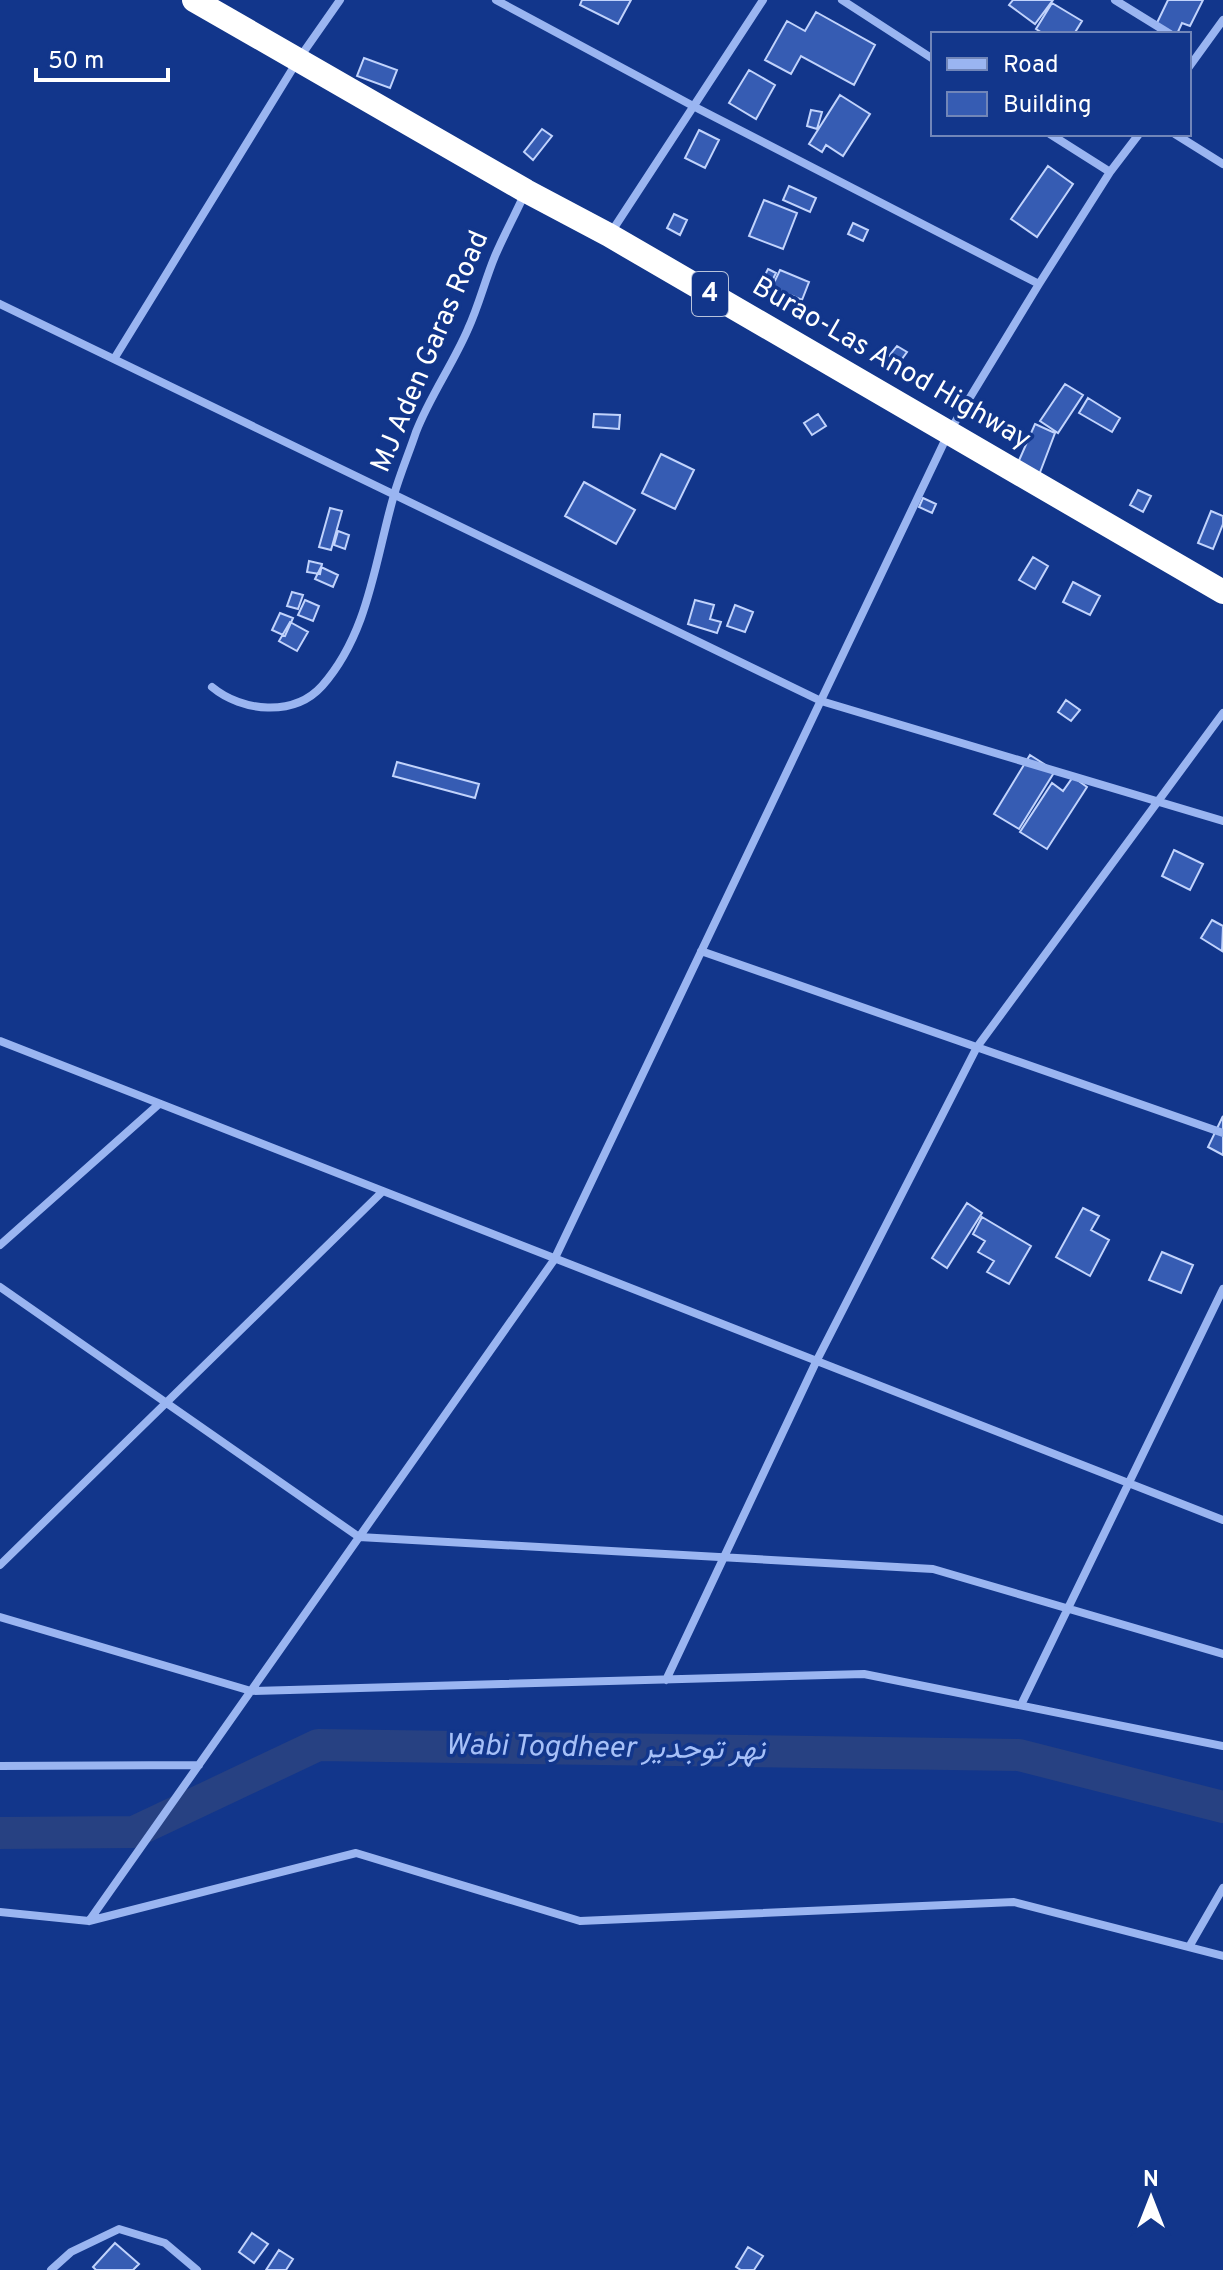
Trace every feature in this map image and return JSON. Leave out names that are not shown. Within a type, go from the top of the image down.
[{"type":"highway","name":"Burao-Las Anod Highway","points":[[194,0],[526,191],[609,235],[1223,592]]},
{"type":"street","points":[[114,359],[298,60],[340,0]]},
{"type":"street","points":[[496,0],[695,107],[1039,284]]},
{"type":"street","points":[[609,235],[763,0]]},
{"type":"street","points":[[842,0],[931,58]]},
{"type":"street","points":[[1115,0],[1167,32]]},
{"type":"street","points":[[1191,64],[1223,20]]},
{"type":"street","points":[[1191,47],[1200,53]]},
{"type":"street","points":[[1053,136],[1110,172]]},
{"type":"street","points":[[89,1921],[554,1260],[949,432],[1110,172],[1137,136]]},
{"type":"street","points":[[1178,136],[1223,164]]},
{"type":"street","name":"MJ Aden Garas Road","points":[[212,687],[223,696],[243,704],[287,706],[321,688],[344,656],[379,561],[394,495],[418,427],[468,330],[495,257],[526,191]]},
{"type":"street","points":[[0,304],[821,701],[1223,821]]},
{"type":"street","points":[[666,1680],[816,1362],[977,1047],[1223,713]]},
{"type":"street","points":[[701,951],[1223,1133]]},
{"type":"street","points":[[0,1041],[1223,1520]]},
{"type":"street","points":[[0,1245],[159,1104]]},
{"type":"street","points":[[0,1565],[382,1192]]},
{"type":"street","points":[[0,1287],[359,1537],[933,1569],[1223,1654]]},
{"type":"street","points":[[1021,1705],[1223,1289]]},
{"type":"street","points":[[0,1617],[251,1691],[864,1674],[1223,1746]]},
{"type":"street","points":[[0,1766],[199,1765]]},
{"type":"street","points":[[0,1912],[89,1921],[356,1853],[580,1921],[1014,1902],[1223,1956]]},
{"type":"street","points":[[1189,1947],[1223,1888]]},
{"type":"street","points":[[51,2270],[71,2252],[119,2229],[165,2243],[197,2270]]},
{"type":"building","points":[[582,0],[631,0],[618,24],[580,5]]},
{"type":"building","points":[[1013,0],[1053,0],[1035,24],[1009,5]]},
{"type":"building","points":[[1168,0],[1203,0],[1190,26],[1182,23],[1178,32],[1155,27]]},
{"type":"building","points":[[1052,3],[1082,21],[1075,32],[1041,32],[1036,29]]},
{"type":"building","points":[[816,12],[875,45],[854,85],[801,56],[791,74],[765,60],[787,21],[805,31]]},
{"type":"building","points":[[364,58],[397,70],[390,88],[357,76]]},
{"type":"building","points":[[749,70],[775,85],[756,119],[729,103]]},
{"type":"building","points":[[840,95],[870,114],[843,156],[826,145],[822,152],[809,144]]},
{"type":"building","points":[[811,110],[822,112],[817,129],[807,126]]},
{"type":"building","points":[[542,129],[552,136],[533,160],[524,152]]},
{"type":"building","points":[[699,130],[719,140],[705,168],[685,158]]},
{"type":"building","points":[[1048,166],[1073,184],[1037,237],[1011,219]]},
{"type":"building","points":[[789,186],[816,198],[810,212],[783,200]]},
{"type":"building","points":[[764,200],[797,213],[783,249],[749,236]]},
{"type":"building","points":[[674,214],[687,220],[680,235],[667,228]]},
{"type":"building","points":[[853,223],[868,230],[863,241],[848,234]]},
{"type":"building","points":[[768,269],[776,273],[768,289],[760,285]]},
{"type":"building","points":[[780,270],[809,282],[802,300],[772,287]]},
{"type":"building","points":[[897,346],[907,352],[899,363],[889,356]]},
{"type":"building","points":[[1065,384],[1083,395],[1058,433],[1040,421]]},
{"type":"building","points":[[1088,398],[1120,418],[1112,432],[1079,413]]},
{"type":"building","points":[[594,414],[620,415],[619,429],[593,427]]},
{"type":"building","points":[[818,414],[826,426],[812,435],[804,423]]},
{"type":"building","points":[[1035,424],[1055,433],[1039,475],[1017,465]]},
{"type":"building","points":[[661,454],[694,470],[675,509],[642,493]]},
{"type":"building","points":[[584,482],[635,510],[616,544],[565,516]]},
{"type":"building","points":[[1138,490],[1151,496],[1143,512],[1130,505]]},
{"type":"building","points":[[923,498],[936,504],[932,513],[919,507]]},
{"type":"building","points":[[330,508],[342,511],[331,550],[319,547]]},
{"type":"building","points":[[1211,511],[1223,516],[1213,549],[1198,543]]},
{"type":"building","points":[[338,531],[349,535],[345,549],[334,545]]},
{"type":"building","points":[[1033,557],[1048,566],[1035,589],[1019,580]]},
{"type":"building","points":[[309,561],[322,564],[320,574],[307,572]]},
{"type":"building","points":[[321,567],[338,575],[333,587],[315,579]]},
{"type":"building","points":[[1073,582],[1100,596],[1090,615],[1063,602]]},
{"type":"building","points":[[292,592],[303,595],[298,609],[287,606]]},
{"type":"building","points":[[305,600],[319,606],[313,621],[298,615]]},
{"type":"building","points":[[695,600],[714,605],[710,619],[721,622],[717,633],[688,624]]},
{"type":"building","points":[[735,605],[753,612],[745,632],[727,626]]},
{"type":"building","points":[[280,613],[293,618],[285,636],[272,630]]},
{"type":"building","points":[[290,622],[308,632],[297,651],[279,641]]},
{"type":"building","points":[[1066,700],[1080,710],[1071,721],[1058,712]]},
{"type":"building","points":[[1030,755],[1055,771],[1019,829],[994,814]]},
{"type":"building","points":[[397,762],[479,784],[475,798],[393,776]]},
{"type":"building","points":[[1073,777],[1087,787],[1047,849],[1020,832],[1052,783],[1063,791]]},
{"type":"building","points":[[1174,850],[1203,864],[1190,890],[1162,876]]},
{"type":"building","points":[[1212,920],[1223,926],[1222,951],[1201,938]]},
{"type":"building","points":[[1223,1116],[1223,1155],[1208,1147]]},
{"type":"building","points":[[967,1203],[982,1213],[947,1268],[932,1258]]},
{"type":"building","points":[[1083,1208],[1099,1216],[1091,1230],[1109,1240],[1090,1276],[1056,1257]]},
{"type":"building","points":[[982,1217],[1031,1246],[1009,1284],[987,1272],[994,1261],[978,1252],[985,1241],[973,1234]]},
{"type":"building","points":[[1162,1252],[1193,1265],[1181,1293],[1149,1280]]},
{"type":"building","points":[[252,2233],[268,2244],[254,2263],[239,2252]]},
{"type":"building","points":[[115,2243],[139,2264],[133,2270],[96,2270],[93,2267]]},
{"type":"building","points":[[748,2247],[763,2256],[754,2270],[741,2270],[736,2267]]},
{"type":"building","points":[[279,2250],[293,2259],[286,2270],[266,2270]]},
{"type":"waterway","name":"Wabi Togdheer نهر توجدير","points":[[0,1833],[134,1832],[318,1745],[1019,1755],[1223,1807]]}]
